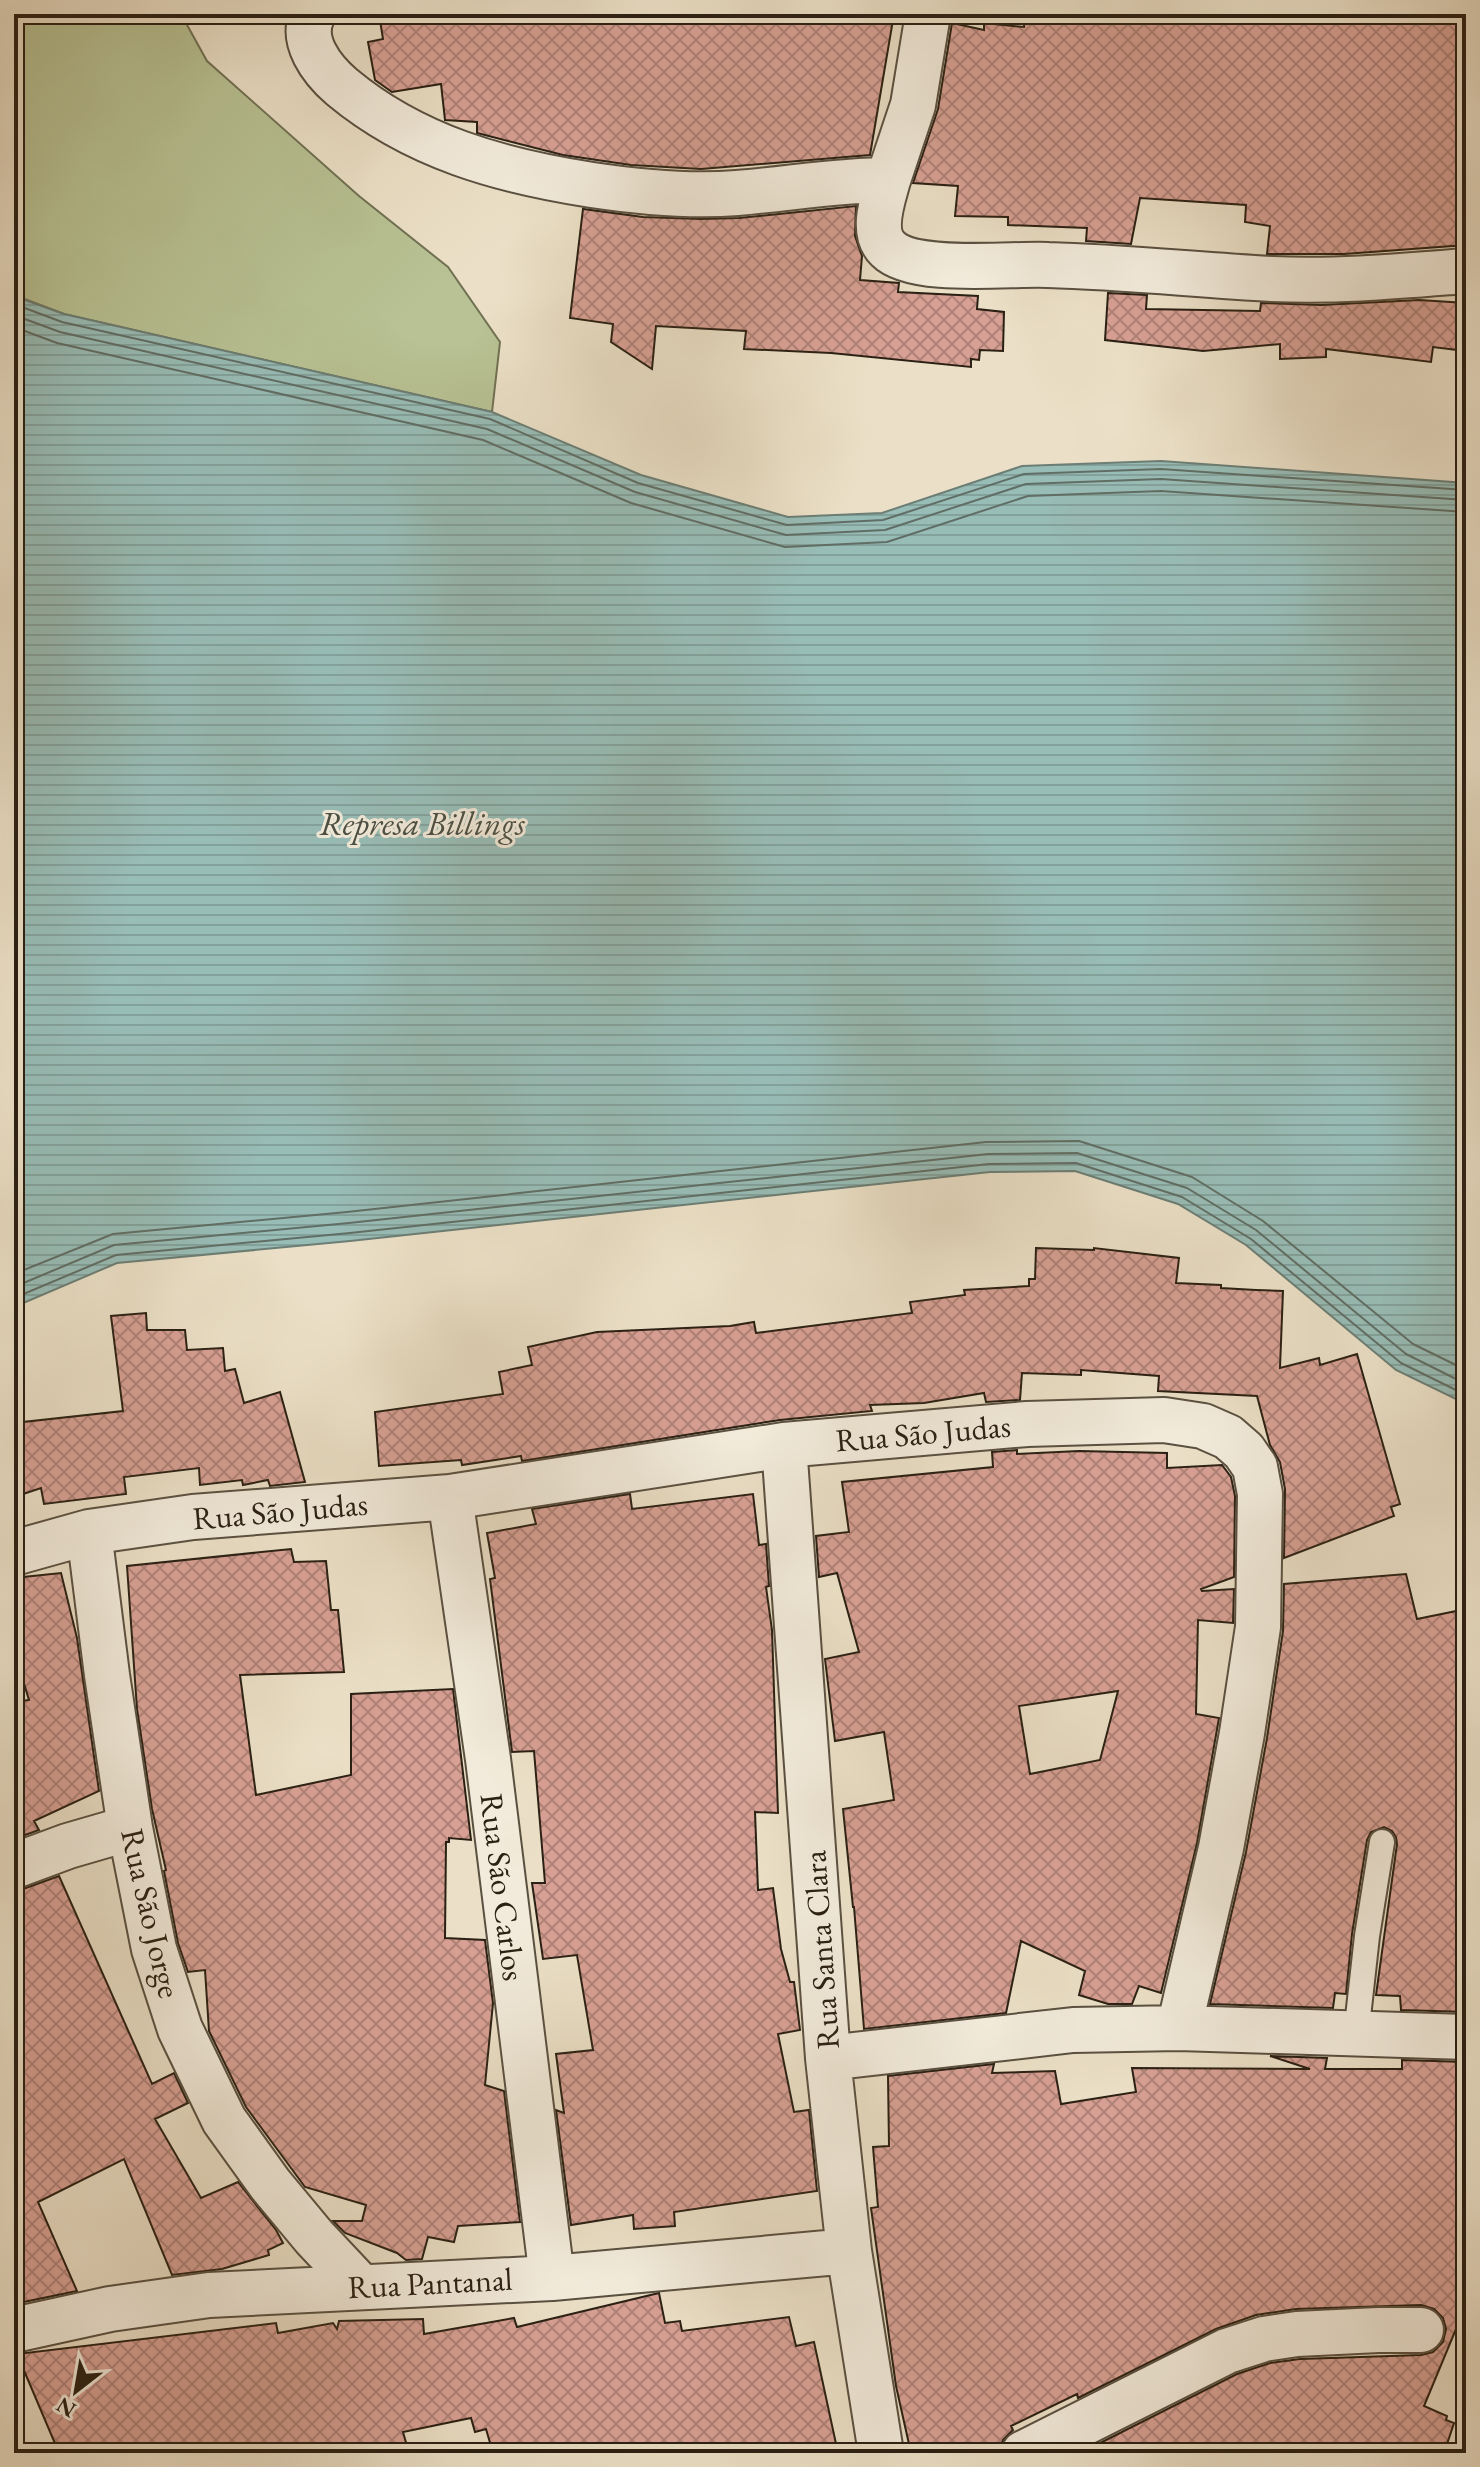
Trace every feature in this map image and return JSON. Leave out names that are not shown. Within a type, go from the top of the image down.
[{"type":"street","points":[[313,14],[308,37],[318,60],[338,83],[369,109],[410,133],[483,163],[553,179],[623,190],[677,194],[736,194],[849,180],[888,180]]},
{"type":"street","points":[[928,14],[913,105],[879,215],[881,236],[887,248],[912,261],[932,264],[1048,265],[1274,279],[1380,278],[1466,271]]},
{"type":"street","name":"Rua São Judas","points":[[14,1553],[89,1532],[193,1517],[450,1497],[784,1445],[1027,1424],[1164,1420],[1203,1426],[1228,1437],[1244,1451],[1255,1467],[1260,1494],[1258,1627],[1223,1833],[1179,2028]]},
{"type":"street","name":"Rua Santa Clara","points":[[784,1445],[828,2058],[849,2251],[881,2453]]},
{"type":"street","name":"Rua São Carlos","points":[[450,1497],[488,1759],[552,2278]]},
{"type":"street","name":"Rua São Jorge","points":[[89,1532],[130,1828],[154,1949],[180,2029],[224,2120],[287,2206],[360,2286]]},
{"type":"street","points":[[14,1866],[130,1828]]},
{"type":"street","points":[[828,2058],[1073,2030],[1179,2028],[1466,2037]]},
{"type":"street","name":"Rua Pantanal","points":[[14,2330],[110,2309],[209,2295],[552,2278],[849,2251]]},
{"type":"street","points":[[1024,2453],[1184,2371],[1227,2351],[1264,2339],[1338,2331],[1421,2330]]},
{"type":"lane","points":[[1356,2035],[1382,1842]]},
{"type":"green space","points":[[14,14],[181,14],[207,61],[359,196],[448,267],[500,342],[492,412],[64,314],[14,295]]},
{"type":"water","name":"Represa Billings","points":[[14,296],[64,314],[492,412],[641,475],[788,517],[882,513],[1022,466],[1161,461],[1466,483],[1466,1404],[1396,1370],[1246,1245],[1178,1204],[1075,1171],[990,1172],[117,1263],[14,1307]]},
{"type":"building","points":[[379,14],[894,14],[870,155],[701,169],[631,165],[563,155],[477,133],[477,122],[445,120],[441,84],[392,92],[375,80],[368,42],[383,39]]},
{"type":"building","points":[[1025,14],[1466,14],[1466,245],[1344,254],[1267,254],[1270,226],[1245,222],[1246,205],[1140,198],[1131,244],[1086,241],[1087,228],[1008,225],[1008,217],[955,216],[958,186],[913,183],[938,109],[952,23],[984,30],[984,23],[1024,27]]},
{"type":"building","points":[[856,206],[855,236],[862,256],[860,280],[899,283],[898,292],[978,296],[977,309],[1004,312],[1003,351],[980,350],[979,360],[971,359],[971,367],[831,353],[744,349],[746,331],[656,326],[652,369],[611,342],[613,324],[570,318],[583,209],[643,217],[701,219]]},
{"type":"building","points":[[1108,293],[1147,295],[1146,309],[1260,311],[1261,303],[1321,305],[1419,300],[1466,303],[1466,351],[1433,347],[1431,362],[1326,349],[1326,357],[1280,359],[1280,344],[1203,351],[1105,340]]},
{"type":"building","points":[[1036,1248],[1094,1248],[1179,1258],[1176,1283],[1283,1291],[1280,1368],[1319,1358],[1320,1365],[1357,1354],[1400,1504],[1391,1507],[1394,1516],[1284,1558],[1285,1489],[1280,1462],[1270,1445],[1257,1396],[1158,1391],[1159,1376],[1081,1370],[1081,1375],[1022,1373],[1020,1400],[986,1402],[984,1393],[924,1403],[870,1405],[872,1411],[780,1420],[522,1461],[521,1456],[462,1465],[461,1460],[379,1466],[375,1412],[503,1394],[499,1372],[532,1365],[528,1347],[597,1332],[730,1326],[754,1322],[756,1333],[912,1313],[910,1302],[965,1295],[964,1290],[1029,1286],[1029,1279],[1035,1279]]},
{"type":"building","points":[[146,1313],[147,1330],[185,1330],[187,1350],[223,1348],[225,1371],[235,1369],[244,1403],[280,1392],[305,1482],[270,1486],[268,1480],[243,1485],[242,1480],[200,1485],[199,1468],[124,1477],[126,1494],[44,1504],[41,1488],[14,1497],[14,1423],[123,1411],[111,1316]]},
{"type":"building","points":[[992,1452],[1167,1453],[1167,1468],[1222,1465],[1231,1477],[1235,1496],[1234,1577],[1201,1589],[1234,1589],[1233,1623],[1198,1620],[1196,1714],[1219,1718],[1197,1843],[1161,1993],[1139,1986],[1132,2004],[1108,2004],[1079,1995],[1085,1971],[1021,1941],[1006,2013],[864,2029],[843,1809],[894,1800],[884,1732],[835,1741],[825,1659],[859,1652],[837,1573],[819,1577],[816,1536],[849,1532],[842,1482],[993,1467]],"holes":[[[1118,1691],[1100,1760],[1030,1774],[1019,1706]]]},
{"type":"building","points":[[630,1494],[632,1509],[753,1494],[759,1545],[766,1544],[778,1813],[755,1812],[758,1890],[773,1888],[781,1949],[790,1982],[794,1982],[800,2030],[778,2034],[794,2112],[809,2110],[817,2191],[674,2212],[675,2226],[634,2229],[633,2215],[571,2225],[556,2110],[564,2113],[556,2054],[593,2050],[577,1955],[543,1959],[532,1883],[545,1883],[534,1751],[512,1752],[490,1579],[495,1578],[487,1533],[536,1524],[532,1509]]},
{"type":"building","points":[[291,1549],[294,1562],[326,1561],[331,1610],[338,1610],[344,1672],[240,1675],[256,1795],[351,1775],[351,1694],[453,1689],[471,1840],[449,1838],[446,1842],[445,1938],[485,1940],[493,2003],[485,2085],[504,2091],[520,2222],[458,2226],[454,2242],[428,2237],[422,2259],[406,2260],[397,2253],[345,2233],[333,2221],[362,2221],[366,2205],[305,2187],[246,2107],[209,2031],[205,1970],[188,1972],[178,1943],[152,1809],[137,1709],[127,1566]]},
{"type":"building","points":[[61,1573],[77,1638],[99,1791],[34,1821],[39,1830],[14,1839],[14,1702],[29,1700],[14,1651],[14,1578]]},
{"type":"building","points":[[1406,1574],[1417,1619],[1466,1609],[1466,2012],[1401,2010],[1400,1996],[1376,1995],[1397,1844],[1392,1831],[1384,1827],[1371,1832],[1367,1840],[1346,1994],[1335,1993],[1333,2008],[1210,2004],[1246,1852],[1267,1738],[1283,1631],[1284,1584]]},
{"type":"building","points":[[59,1876],[152,2084],[174,2073],[188,2103],[155,2119],[201,2198],[238,2182],[283,2243],[268,2250],[269,2255],[222,2269],[172,2275],[124,2159],[38,2202],[77,2291],[14,2304],[14,1890]]},
{"type":"building","points":[[1270,2056],[1327,2058],[1325,2069],[1402,2069],[1402,2060],[1466,2062],[1466,2305],[1424,2406],[1447,2416],[1446,2420],[1454,2423],[1444,2453],[1104,2453],[1100,2443],[1237,2374],[1270,2363],[1433,2352],[1443,2342],[1446,2329],[1443,2318],[1434,2309],[1421,2305],[1296,2309],[1256,2315],[1216,2329],[1078,2398],[1077,2394],[1011,2426],[1013,2430],[1003,2440],[999,2453],[911,2453],[896,2386],[871,2208],[878,2207],[873,2147],[889,2146],[888,2076],[994,2064],[992,2073],[1055,2071],[1061,2104],[1136,2092],[1132,2068],[1310,2069]]},
{"type":"building","points":[[659,2293],[665,2323],[680,2321],[682,2331],[789,2317],[796,2346],[814,2342],[838,2453],[493,2453],[486,2429],[475,2432],[471,2418],[403,2432],[409,2453],[59,2453],[17,2354],[276,2323],[278,2333],[333,2323],[337,2329],[339,2321],[423,2319],[424,2334],[514,2318],[517,2327]]}]
